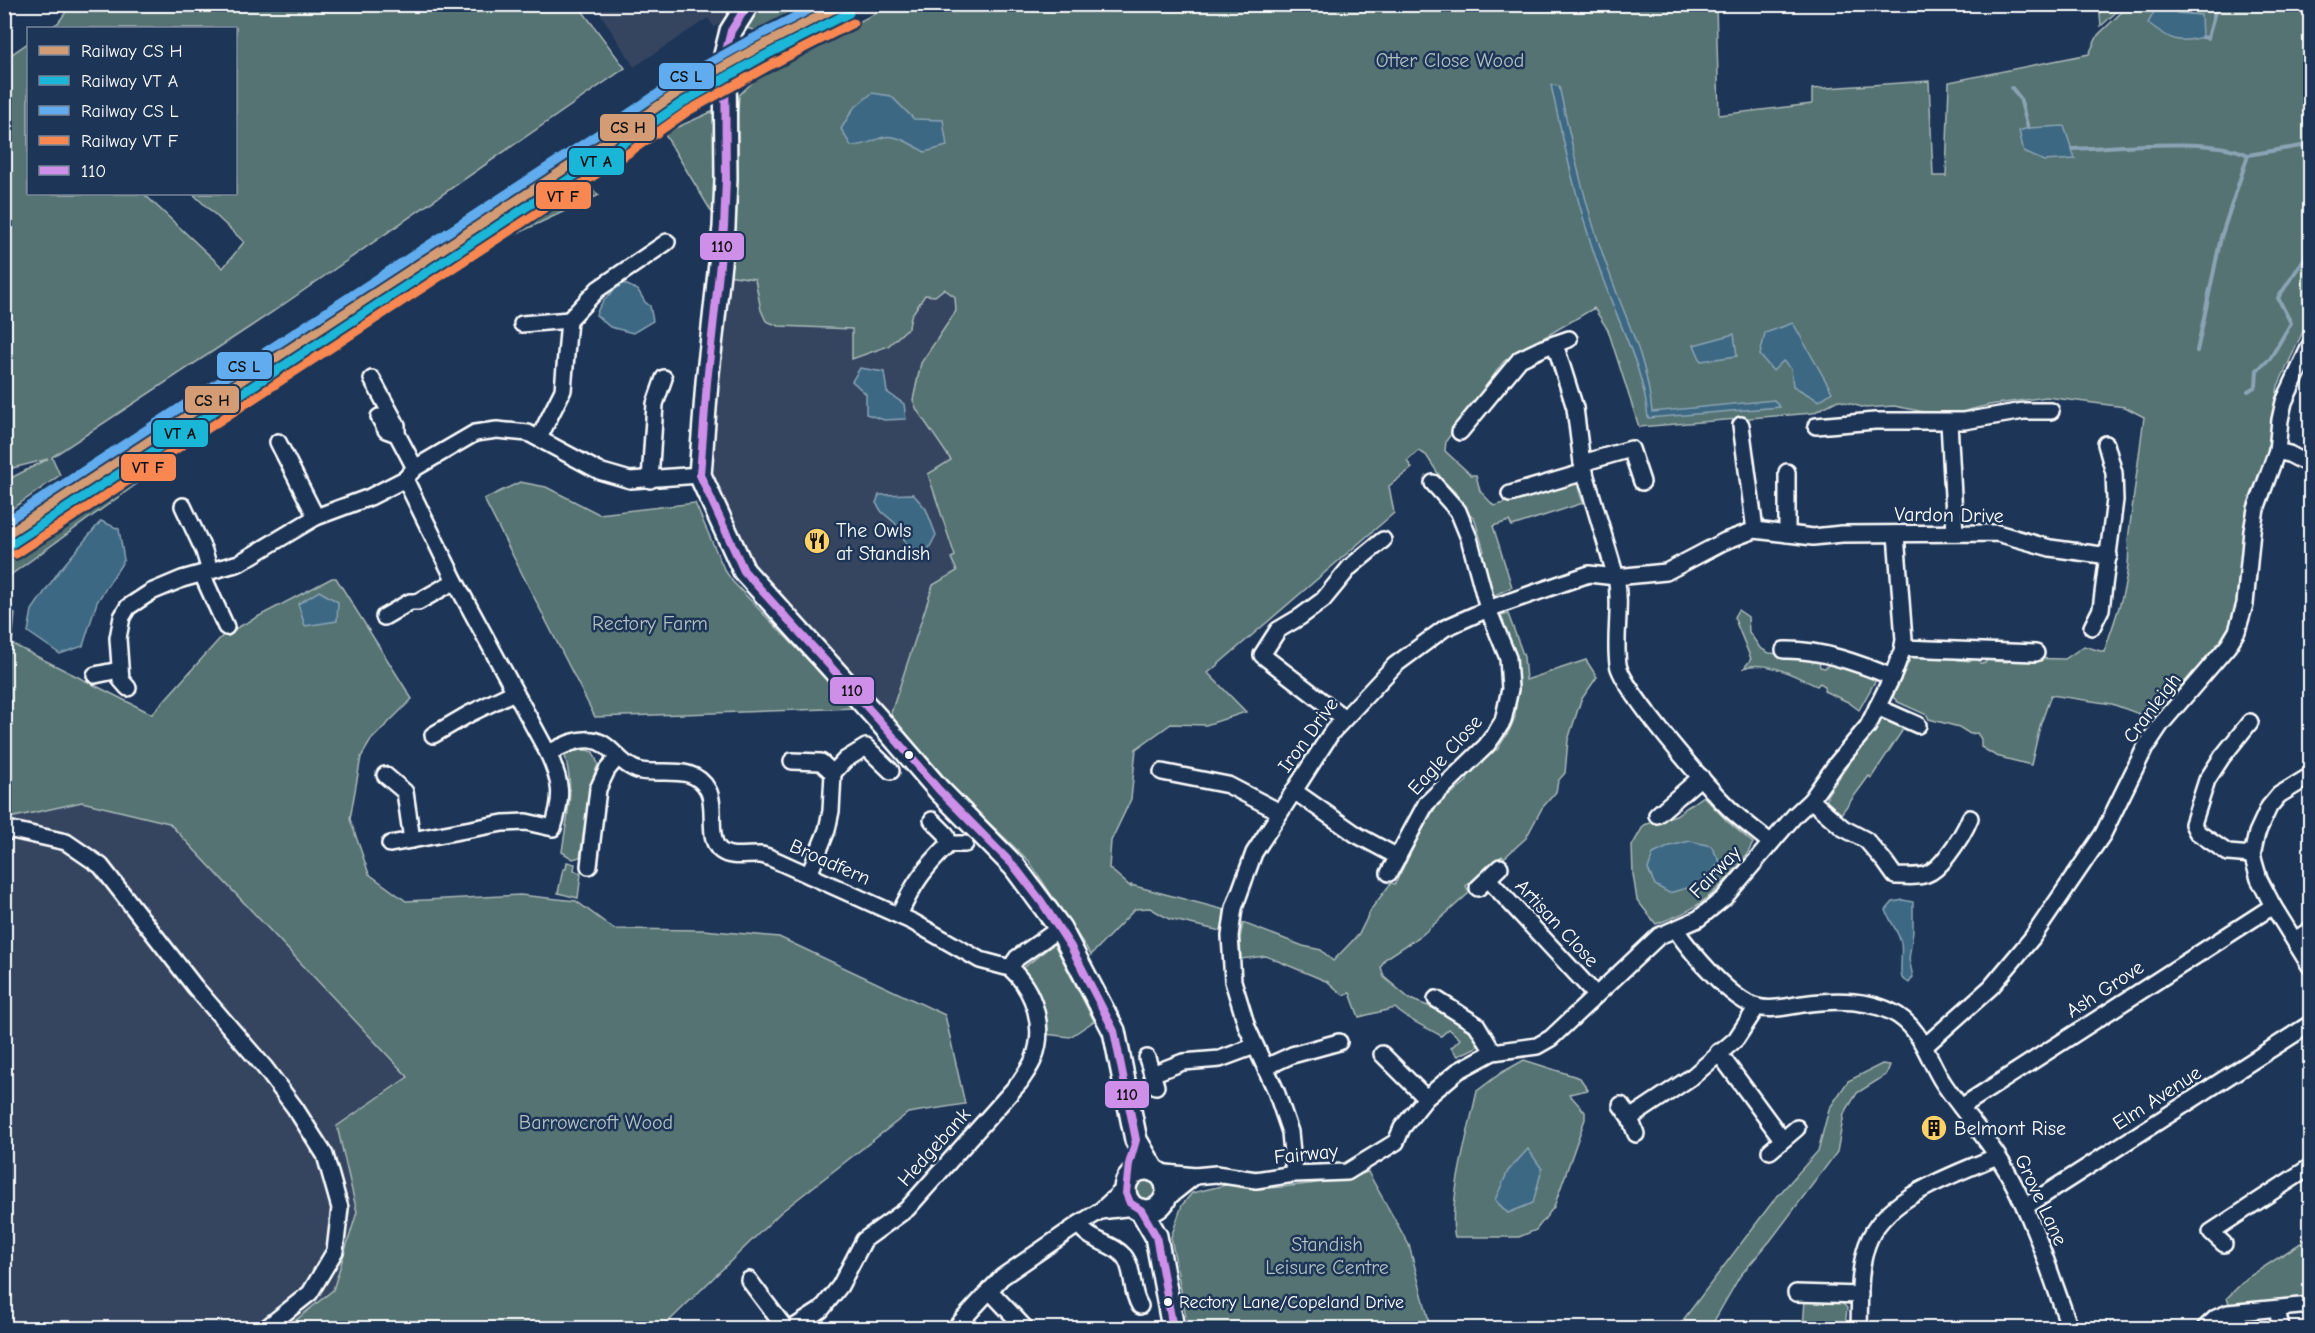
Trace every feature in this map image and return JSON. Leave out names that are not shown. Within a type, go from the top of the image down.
[{"type":"main road","points":[[748,4],[732,31],[725,55],[724,227],[707,382],[700,475],[744,571],[939,790],[1014,866],[1060,928],[1114,1031],[1136,1140],[1155,1171],[1162,1176],[1167,1188],[1156,1236],[1173,1329]]},
{"type":"main road","points":[[1136,1140],[1129,1164],[1127,1198],[1156,1236]]},
{"type":"main road","points":[[1127,1184],[1132,1175],[1142,1170],[1155,1171]]},
{"type":"main road","points":[[1137,1209],[1153,1210],[1164,1201]]},
{"type":"street","points":[[539,438],[563,390],[569,320],[598,289],[667,242]]},
{"type":"street","points":[[522,324],[569,320]]},
{"type":"street","points":[[1460,432],[1521,359],[1562,342],[1575,408],[1583,468],[1616,577],[1619,594],[1618,664],[1624,680],[1659,727],[1701,777],[1731,810],[1771,843]]},
{"type":"street","name":"Cranleigh","points":[[1925,1046],[1984,994],[2032,938],[2103,834],[2145,748],[2161,724],[2233,639],[2245,604],[2256,509],[2277,452],[2284,402],[2310,346]]},
{"type":"street","points":[[650,480],[655,404],[664,378]]},
{"type":"street","points":[[372,379],[397,424],[397,434],[410,474],[455,581],[558,775],[561,803],[553,828],[526,822],[503,823],[390,844]]},
{"type":"street","points":[[1816,426],[1875,421],[1949,422],[2024,411],[2051,411]]},
{"type":"street","points":[[379,417],[386,430],[397,434]]},
{"type":"street","points":[[1949,422],[1954,533]]},
{"type":"street","points":[[1741,425],[1755,530]]},
{"type":"street","points":[[128,688],[121,680],[119,670],[118,638],[122,617],[128,607],[160,589],[239,563],[316,517],[370,497],[475,433],[497,430],[528,433],[599,471],[630,480],[700,475]]},
{"type":"street","points":[[278,442],[316,517]]},
{"type":"street","points":[[2092,627],[2101,609],[2115,500],[2114,473],[2106,444]]},
{"type":"street","points":[[1510,494],[1631,449],[1642,482]]},
{"type":"street","points":[[2277,452],[2289,454],[2310,465]]},
{"type":"street","points":[[1787,472],[1787,534]]},
{"type":"street","name":"Eagle Close","points":[[1389,873],[1426,804],[1486,746],[1503,721],[1510,689],[1508,658],[1488,609],[1469,538],[1458,511],[1433,483]]},
{"type":"street","points":[[183,506],[204,550],[206,573],[226,627]]},
{"type":"street","name":"Vardon Drive","points":[[1616,577],[1666,572],[1725,541],[1755,530],[1813,537],[1997,532],[2050,548],[2109,556]]},
{"type":"street","name":"Fairway","points":[[1155,1171],[1195,1176],[1216,1174],[1256,1180],[1294,1174],[1347,1172],[1396,1142],[1402,1128],[1426,1098],[1458,1071],[1493,1052],[1537,1046],[1551,1038],[1659,936],[1676,930],[1710,911],[1811,800],[1837,763],[1868,726],[1892,677],[1903,648],[1896,534]]},
{"type":"street","points":[[1344,718],[1262,655],[1278,630],[1323,600],[1350,567],[1383,540]]},
{"type":"street","name":"Iron Drive","points":[[1294,1174],[1290,1132],[1233,981],[1230,936],[1234,908],[1254,853],[1332,732],[1404,659],[1445,628],[1488,609],[1589,574],[1616,577]]},
{"type":"street","points":[[384,616],[410,602],[418,602],[455,581]]},
{"type":"street","points":[[1903,648],[2036,653]]},
{"type":"street","points":[[1784,650],[1797,650],[1862,664],[1892,677]]},
{"type":"street","points":[[95,675],[119,670]]},
{"type":"street","points":[[433,735],[514,692]]},
{"type":"street","points":[[1876,707],[1917,725]]},
{"type":"street","points":[[2250,722],[2207,780],[2193,824],[2197,832],[2228,853],[2252,855]]},
{"type":"street","name":"Broadfern","points":[[548,753],[574,741],[592,740],[604,744],[627,766],[642,771],[685,772],[699,779],[708,789],[712,804],[712,836],[718,849],[730,856],[764,856],[899,915],[980,960],[1010,968]]},
{"type":"street","points":[[809,875],[827,830],[831,811],[833,773],[845,760],[866,747],[891,771]]},
{"type":"street","points":[[589,866],[598,789],[618,757]]},
{"type":"street","points":[[792,761],[821,762],[833,773]]},
{"type":"street","points":[[1162,772],[1228,785],[1280,812]]},
{"type":"street","points":[[385,775],[405,792],[412,840]]},
{"type":"street","points":[[2310,776],[2279,795],[2269,807],[2257,833],[2252,855],[2259,879],[2273,906],[2310,966]]},
{"type":"street","points":[[1657,815],[1701,777]]},
{"type":"street","points":[[1294,791],[1357,835],[1398,857]]},
{"type":"street","points":[[1811,800],[1843,828],[1866,840],[1895,876],[1919,876],[1940,868],[1961,840],[1970,818]]},
{"type":"street","points":[[932,820],[946,834],[949,844]]},
{"type":"street","points":[[4,833],[12,830],[66,842],[101,866],[195,987],[265,1068],[295,1108],[325,1155],[340,1208],[334,1251],[310,1293],[266,1329]]},
{"type":"street","points":[[899,915],[915,882],[949,844],[965,844]]},
{"type":"street","name":"Artisan Close","points":[[1500,867],[1483,884],[1596,995]]},
{"type":"street","name":"Ash Grove","points":[[1961,1107],[2273,906]]},
{"type":"street","points":[[1010,968],[1017,958],[1060,928]]},
{"type":"street","points":[[1630,1118],[1693,1076],[1718,1052],[1736,1039],[1757,1007],[1735,995],[1687,946],[1676,930]]},
{"type":"street","points":[[2295,940],[2310,930]]},
{"type":"street","name":"Hedgebank","points":[[793,1329],[821,1310],[840,1287],[864,1240],[907,1209],[1020,1082],[1034,1060],[1039,1040],[1034,1002],[1020,977],[1010,968]]},
{"type":"street","points":[[1436,999],[1478,1025],[1493,1052]]},
{"type":"street","name":"Grove Lane","points":[[1757,1007],[1773,1009],[1827,1001],[1877,1006],[1900,1017],[1913,1028],[1925,1046],[1942,1081],[1997,1156],[2025,1207],[2046,1258],[2070,1329]]},
{"type":"street","name":"Elm Avenue","points":[[2025,1207],[2310,1024]]},
{"type":"street","points":[[1266,1067],[1292,1055],[1339,1042]]},
{"type":"street","points":[[1147,1058],[1154,1080],[1183,1062],[1220,1059],[1256,1047]]},
{"type":"street","points":[[1718,1052],[1782,1139]]},
{"type":"street","points":[[1382,1054],[1426,1098]]},
{"type":"street","points":[[1620,1105],[1630,1118],[1636,1134]]},
{"type":"street","points":[[1770,1151],[1797,1128]]},
{"type":"street","points":[[1859,1329],[1860,1295],[1866,1247],[1881,1219],[1896,1205],[1914,1194],[1997,1156]]},
{"type":"street","points":[[2224,1244],[2211,1232],[2310,1167]]},
{"type":"street","points":[[1164,1201],[1195,1176]]},
{"type":"street","points":[[955,1329],[989,1290],[1014,1268],[1100,1212],[1127,1184]]},
{"type":"street","points":[[1100,1212],[1137,1209]]},
{"type":"street","points":[[1079,1224],[1088,1236],[1116,1248],[1126,1258],[1130,1267],[1133,1296],[1140,1306]]},
{"type":"street","points":[[749,1280],[786,1329]]},
{"type":"street","points":[[989,1290],[1025,1329]]},
{"type":"street","points":[[1796,1293],[1860,1295]]},
{"type":"street","points":[[2205,1329],[2216,1317],[2228,1313],[2310,1305]]},
{"type":"street","points":[[2277,1309],[2281,1329]]},
{"type":"shaded area","points":[[606,4],[731,5],[724,21],[714,27],[708,18],[634,67],[598,10]]},
{"type":"shaded area","points":[[2158,5],[2168,5],[2177,13],[2201,15],[2202,37],[2185,40],[2173,39],[2148,23]]},
{"type":"shaded area","points":[[1551,85],[1559,86],[1588,206],[1602,254],[1646,375],[1652,412],[1774,400],[1780,407],[1648,418],[1642,382],[1603,279],[1580,207]]},
{"type":"shaded area","points":[[872,93],[891,96],[914,119],[943,120],[947,146],[925,152],[906,141],[895,137],[884,137],[862,145],[851,146],[841,129],[853,109]]},
{"type":"shaded area","points":[[2064,126],[2075,159],[2044,161],[2024,152],[2019,131],[2028,128]]},
{"type":"shaded area","points":[[727,275],[754,279],[779,326],[853,329],[853,359],[888,346],[909,327],[911,316],[925,295],[944,289],[955,297],[956,311],[944,329],[917,410],[951,460],[929,475],[955,556],[951,559],[957,571],[932,585],[889,719],[761,576],[747,551],[712,470],[710,463]]},
{"type":"shaded area","points":[[623,283],[638,290],[650,306],[653,321],[633,333],[610,327],[596,315],[604,301]]},
{"type":"shaded area","points":[[1793,323],[1832,392],[1819,401],[1793,386],[1791,369],[1783,361],[1773,371],[1760,355],[1765,333]]},
{"type":"shaded area","points":[[1734,334],[1737,356],[1701,361],[1694,345]]},
{"type":"shaded area","points":[[860,368],[884,372],[887,392],[904,404],[906,419],[884,420],[866,414],[866,394],[852,381]]},
{"type":"shaded area","points":[[913,494],[926,509],[936,535],[925,556],[907,545],[895,523],[882,512],[876,503],[879,495]]},
{"type":"shaded area","points":[[101,521],[119,529],[124,560],[97,602],[83,646],[60,654],[28,632],[32,610],[59,571]]},
{"type":"shaded area","points":[[319,591],[338,602],[337,621],[305,626],[298,604]]},
{"type":"shaded area","points":[[82,802],[169,823],[408,1078],[337,1126],[357,1212],[333,1290],[286,1328],[5,1328],[4,819]]},
{"type":"shaded area","points":[[1690,841],[1711,846],[1720,862],[1701,884],[1669,893],[1655,885],[1648,869],[1653,854],[1670,846]]},
{"type":"shaded area","points":[[1903,900],[1913,902],[1913,932],[1909,959],[1913,977],[1909,983],[1902,978],[1901,943],[1886,910],[1893,902]]},
{"type":"shaded area","points":[[1528,1149],[1542,1169],[1533,1203],[1508,1213],[1495,1200],[1508,1171]]},
{"type":"green space","points":[[2099,4],[2124,5],[2101,26]]},
{"type":"green space","points":[[71,5],[578,5],[625,68],[274,311],[52,457],[60,475],[5,514],[5,481],[48,459],[5,470],[5,59],[27,44],[27,195],[145,195],[223,268],[244,242],[194,195],[237,195],[237,27],[51,27],[58,23]]},
{"type":"green space","points":[[761,5],[809,5],[762,32],[742,27]]},
{"type":"green space","name":"Otter Close Wood","points":[[892,5],[1716,5],[1719,115],[1812,104],[1812,89],[1929,81],[1933,176],[1946,176],[1949,82],[2089,54],[2098,35],[2129,5],[2310,5],[2310,156],[2307,160],[2310,177],[2310,316],[2278,386],[2268,447],[2248,519],[2239,610],[2230,632],[2170,708],[2150,718],[2112,704],[2051,695],[2040,726],[2031,765],[1996,756],[1981,747],[1981,739],[1977,733],[1970,734],[1959,727],[1929,719],[1927,715],[1898,702],[1893,697],[1894,694],[1913,653],[1949,655],[1958,660],[1971,661],[1974,657],[1978,657],[1980,663],[1985,663],[1989,657],[1993,661],[2007,662],[2011,658],[2065,659],[2084,646],[2104,652],[2118,611],[2128,568],[2128,540],[2144,417],[2125,407],[2046,397],[1989,405],[1945,416],[1894,406],[1865,408],[1838,400],[1813,413],[1639,427],[1608,330],[1594,308],[1504,361],[1446,441],[1445,451],[1471,475],[1476,475],[1480,491],[1494,506],[1576,481],[1583,503],[1512,526],[1509,521],[1493,526],[1512,587],[1491,597],[1479,556],[1484,551],[1474,517],[1467,515],[1455,492],[1443,481],[1426,455],[1418,451],[1407,461],[1412,468],[1389,486],[1394,513],[1208,673],[1246,712],[1206,725],[1171,724],[1136,749],[1131,799],[1111,841],[1109,868],[1131,887],[1131,885],[1225,910],[1221,931],[1169,919],[1150,908],[1135,909],[1091,955],[1029,861],[958,793],[927,757],[889,719],[933,585],[957,571],[951,558],[955,556],[928,474],[951,460],[917,410],[913,400],[921,363],[956,311],[955,297],[944,289],[935,296],[925,295],[911,316],[909,327],[888,346],[852,359],[852,329],[779,326],[766,321],[761,310],[755,279],[727,275],[739,95],[768,68]]},
{"type":"green space","points":[[716,110],[714,216],[664,133]]},
{"type":"green space","points":[[584,183],[599,195],[471,255],[250,402],[5,579],[5,549],[68,508],[289,346],[509,208]]},
{"type":"green space","name":"Rectory Farm","points":[[520,482],[546,487],[599,514],[695,503],[724,569],[733,582],[854,708],[595,717],[484,499]]},
{"type":"green space","name":"Barrowcroft Wood","points":[[332,578],[336,578],[412,699],[371,740],[361,757],[350,819],[369,874],[406,901],[520,895],[576,901],[614,929],[703,930],[779,937],[945,1015],[965,1104],[908,1113],[781,1212],[665,1325],[286,1328],[333,1290],[357,1212],[337,1126],[408,1077],[169,823],[82,802],[5,819],[4,602],[15,614],[12,644],[152,714],[223,635]]},
{"type":"green space","points":[[1738,610],[1748,617],[1749,632],[1760,648],[1769,653],[1798,655],[1819,661],[1820,667],[1825,668],[1829,664],[1862,669],[1878,676],[1859,710],[1824,691],[1825,686],[1820,683],[1817,686],[1772,667],[1744,668],[1751,659],[1734,617]]},
{"type":"green space","points":[[1508,614],[1524,657],[1526,680],[1586,660],[1597,677],[1581,700],[1568,740],[1565,773],[1558,781],[1556,792],[1542,808],[1526,838],[1504,858],[1502,856],[1466,886],[1469,893],[1422,935],[1385,959],[1381,967],[1384,977],[1410,999],[1446,1013],[1476,1029],[1483,1044],[1458,1056],[1451,1048],[1460,1039],[1449,1029],[1441,1036],[1411,1020],[1395,1008],[1359,1017],[1350,993],[1343,995],[1328,982],[1266,956],[1241,959],[1240,938],[1243,923],[1303,946],[1321,950],[1333,961],[1359,934],[1372,908],[1391,883],[1395,884],[1418,838],[1414,836],[1439,804],[1467,781],[1467,775],[1491,750],[1497,750],[1509,731],[1515,717],[1517,683],[1514,657],[1498,617]]},
{"type":"green space","points":[[1881,718],[1886,718],[1902,727],[1902,731],[1871,778],[1869,776],[1841,814],[1827,801],[1827,795]]},
{"type":"green space","points":[[573,751],[593,752],[598,764],[592,780],[580,857],[573,859],[562,852],[570,793],[565,756]]},
{"type":"green space","points":[[1703,796],[1728,822],[1753,843],[1736,869],[1704,901],[1656,924],[1637,900],[1632,846],[1644,825],[1676,815]]},
{"type":"green space","points":[[567,862],[575,864],[574,870],[581,874],[578,898],[558,893],[563,869],[566,869]]},
{"type":"green space","points":[[1054,944],[1094,1021],[1070,1037],[1045,1034],[1040,1001],[1022,969]]},
{"type":"green space","points":[[1524,1060],[1580,1078],[1588,1090],[1569,1094],[1585,1112],[1585,1119],[1554,1207],[1536,1230],[1519,1237],[1455,1237],[1453,1223],[1457,1186],[1477,1091],[1501,1073]]},
{"type":"green space","points":[[1882,1064],[1890,1065],[1886,1075],[1857,1093],[1844,1114],[1837,1152],[1770,1241],[1740,1276],[1710,1328],[1677,1328],[1774,1200],[1818,1151],[1829,1109],[1848,1081]]},
{"type":"green space","name":"Standish Leisure Centre","points":[[1368,1172],[1409,1245],[1428,1317],[1428,1328],[1188,1328],[1171,1237],[1182,1205],[1192,1193],[1230,1184],[1257,1189],[1343,1180]]},
{"type":"green space","points":[[1146,1180],[1154,1183],[1157,1191],[1154,1199],[1146,1202],[1138,1199],[1135,1191],[1138,1183]]},
{"type":"green space","points":[[2310,1237],[2310,1299],[2231,1308],[2227,1298],[2247,1278]]},
{"type":"green space","points":[[1805,1300],[1842,1303],[1847,1308],[1845,1328],[1803,1328]]},
{"type":"waterway","points":[[2202,37],[2208,38],[2217,4]]},
{"type":"waterway","points":[[2012,88],[2020,98],[2028,128]]},
{"type":"waterway","points":[[2073,149],[2164,144],[2212,146],[2233,149],[2248,155]]},
{"type":"waterway","points":[[2197,351],[2221,237],[2248,155],[2307,145]]},
{"type":"waterway","points":[[2248,391],[2256,386],[2257,370],[2270,359],[2291,323],[2278,298],[2310,250]]},
{"type":"transit line","name":"110","points":[[748,4],[731,31],[725,55],[724,227],[707,382],[700,475],[744,571],[939,790],[1014,866],[1041,901],[1071,947],[1114,1031],[1136,1140],[1129,1164],[1126,1193],[1130,1203],[1141,1210],[1156,1236],[1173,1328]]},
{"type":"transit line","points":[[4,523],[672,84],[820,4]]},
{"type":"transit line","points":[[4,536],[612,138],[677,93],[755,49],[843,4]]},
{"type":"transit line","points":[[10,545],[618,147],[683,102],[760,58],[849,13]]},
{"type":"transit line","points":[[16,554],[624,156],[688,111],[853,23]]},
{"type":"place","name":"The Owls at Standish","points":[[817,541]]},
{"type":"place","name":"Belmont Rise","points":[[1934,1128]]},
{"type":"place","name":"Rectory Lane/Copeland Drive","points":[[1168,1302]]}]
